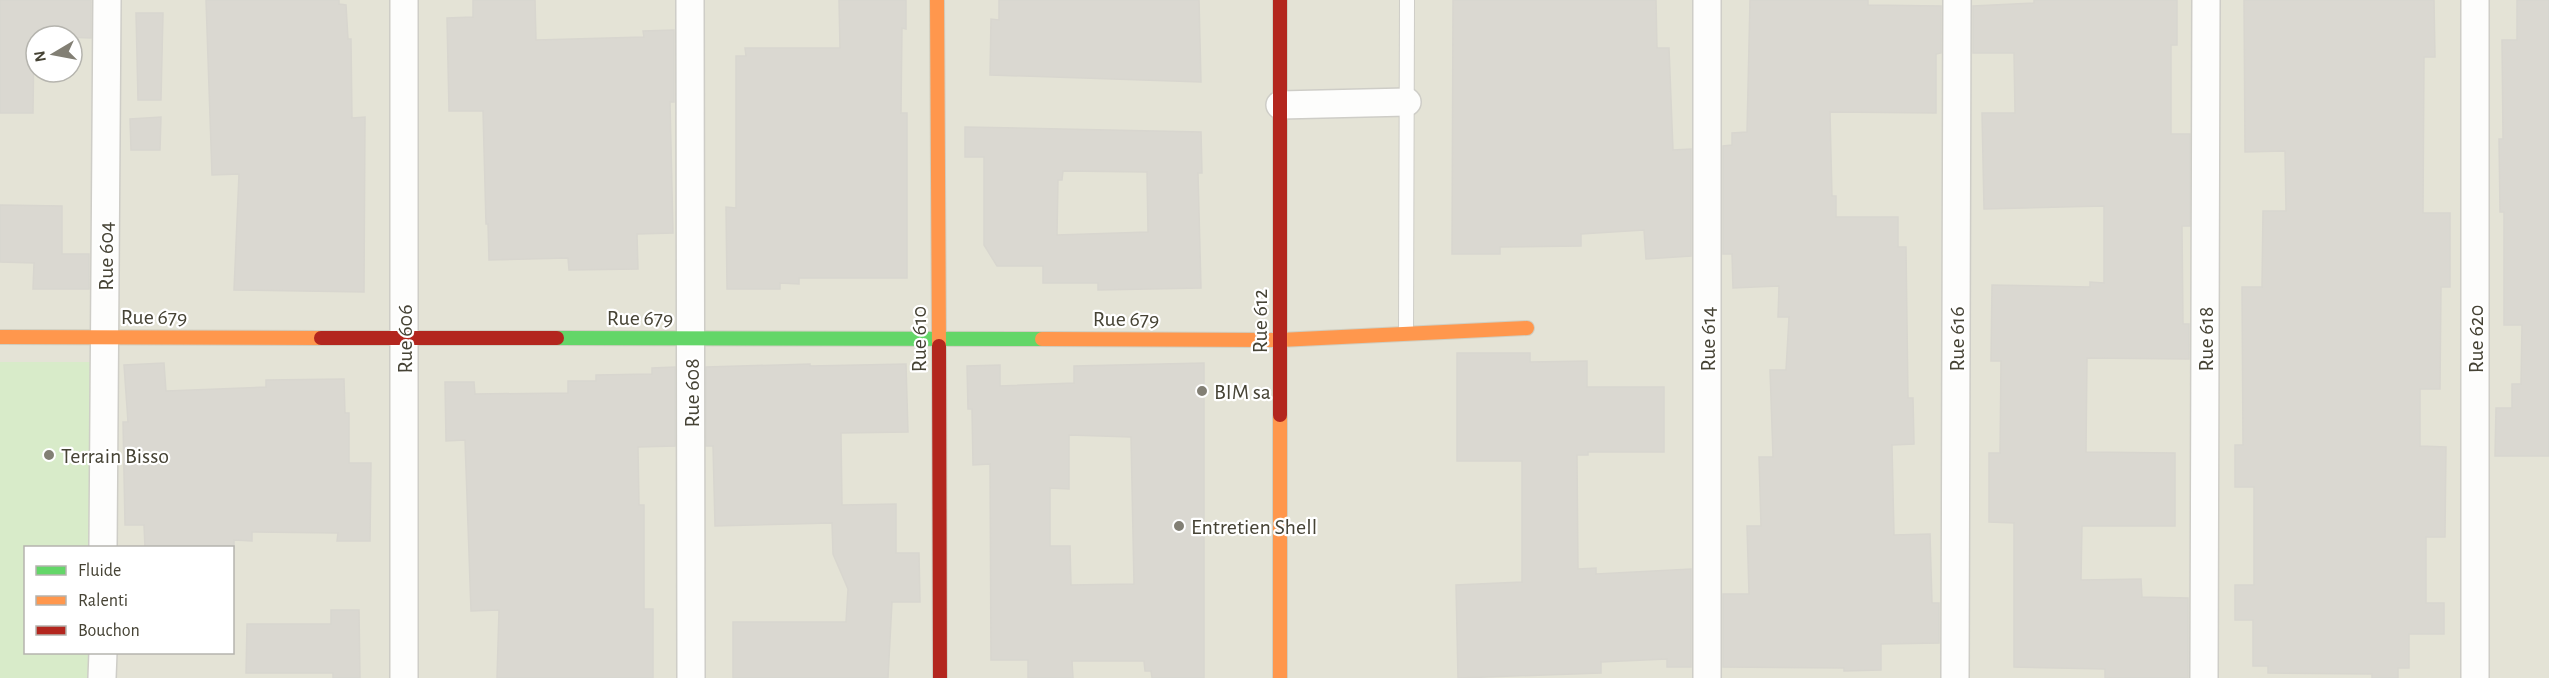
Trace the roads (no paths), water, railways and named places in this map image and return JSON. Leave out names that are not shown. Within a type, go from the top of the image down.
[{"type":"street","name":"Rue 604","points":[[103,546],[107,0]]},
{"type":"street","name":"Rue 606","points":[[404,0],[404,678]]},
{"type":"street","name":"Rue 608","points":[[690,0],[691,678]]},
{"type":"street","name":"Rue 610","points":[[938,0],[940,678]]},
{"type":"street","name":"Rue 612","points":[[1280,0],[1280,678]]},
{"type":"street","name":"Rue 614","points":[[1707,0],[1707,678]]},
{"type":"street","name":"Rue 616","points":[[1956,678],[1957,0]]},
{"type":"street","name":"Rue 618","points":[[2204,678],[2206,0]]},
{"type":"street","name":"Rue 620","points":[[2475,0],[2475,678]]},
{"type":"street","points":[[1280,105],[1407,102]]},
{"type":"street","name":"Rue 679","points":[[0,337],[1280,340],[1527,328]]},
{"type":"street","points":[[102,678],[103,654]]},
{"type":"lane","points":[[1406,333],[1407,0]]},
{"type":"place","name":"BIM sa","points":[[1202,391]]},
{"type":"place","name":"Terrain Bisso","points":[[49,455]]},
{"type":"place","name":"Entretien Shell","points":[[1179,526]]}]
